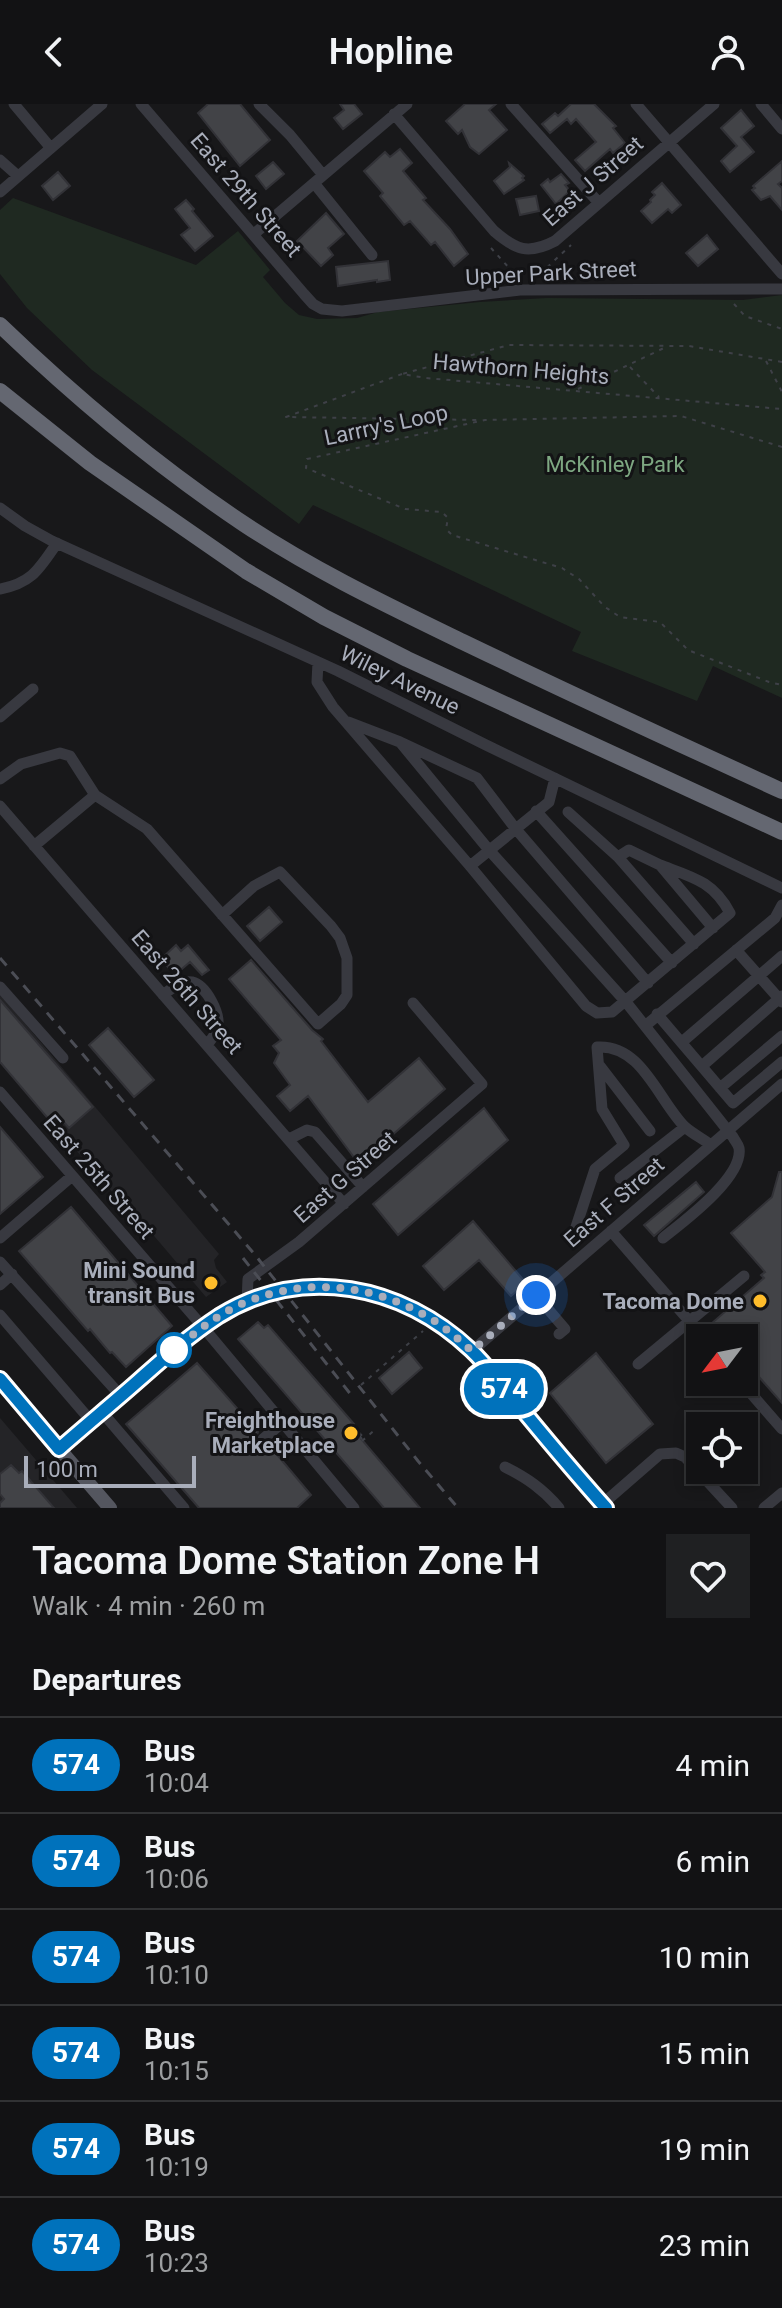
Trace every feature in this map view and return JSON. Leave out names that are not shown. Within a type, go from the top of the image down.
[{"type":"highway","points":[[0,325],[85,405],[245,525],[327,573],[568,692],[782,791]]},
{"type":"highway","points":[[0,391],[90,463],[246,571],[324,617],[407,659],[782,832]]},
{"type":"highway","points":[[0,402],[18,407]]},
{"type":"highway","points":[[568,692],[782,783]]},
{"type":"main road","points":[[0,1380],[110,1508]]},
{"type":"street","points":[[14,104],[50,147]]},
{"type":"street","points":[[2,190],[102,104]]},
{"type":"street","name":"East 29th Street","points":[[141,104],[304,294],[322,309]]},
{"type":"street","points":[[259,104],[290,135],[372,255]]},
{"type":"street","points":[[254,234],[407,104]]},
{"type":"street","points":[[511,104],[599,203]]},
{"type":"street","points":[[636,104],[782,274]]},
{"type":"street","name":"East J Street","points":[[394,114],[494,231],[513,245],[531,250],[555,241],[714,104]]},
{"type":"street","points":[[761,104],[782,129]]},
{"type":"street","points":[[0,160],[18,176]]},
{"type":"street","name":"Upper Park Street","points":[[322,309],[362,309],[520,290],[782,289]]},
{"type":"street","name":"Wiley Avenue","points":[[0,508],[57,543],[318,662],[782,888]]},
{"type":"street","points":[[0,589],[17,586],[33,576],[57,543]]},
{"type":"street","points":[[318,662],[317,682],[333,707],[586,1006],[597,1013],[612,1012],[626,1002],[730,913],[723,900],[709,886],[629,850],[618,857]]},
{"type":"street","points":[[0,717],[33,689]]},
{"type":"street","points":[[344,720],[477,778],[515,828],[648,983]]},
{"type":"street","points":[[400,742],[489,850],[626,1002],[728,1130],[739,1149],[730,1175],[714,1196],[663,1238]]},
{"type":"street","points":[[0,779],[21,764],[60,753],[70,756],[95,795],[142,824],[222,915],[318,1024],[341,1004],[347,995],[347,958],[340,938],[280,872],[254,886],[222,915]]},
{"type":"street","points":[[470,866],[549,802],[555,778]]},
{"type":"street","points":[[34,846],[95,795]]},
{"type":"street","name":"East 26th Street","points":[[0,806],[344,1204]]},
{"type":"street","points":[[536,811],[672,963]]},
{"type":"street","points":[[568,812],[618,857],[694,944]]},
{"type":"street","points":[[660,865],[713,928]]},
{"type":"street","points":[[645,1026],[736,950],[779,921],[782,905]]},
{"type":"street","points":[[702,1066],[781,999],[736,950]]},
{"type":"street","points":[[682,1042],[782,956]]},
{"type":"street","points":[[163,995],[181,983],[190,982],[199,986],[213,1003],[217,1016],[218,1029],[207,1045]]},
{"type":"street","points":[[0,987],[63,1058]]},
{"type":"street","name":"East G Street","points":[[247,1302],[248,1279],[299,1242],[482,1084],[413,1003]]},
{"type":"street","points":[[657,1014],[733,1103],[782,1062]]},
{"type":"street","points":[[720,1088],[782,1036]]},
{"type":"street","points":[[575,1230],[595,1169],[624,1145],[602,1109],[597,1047],[612,1046],[635,1061],[685,1127],[711,1145]]},
{"type":"street","points":[[599,1066],[650,1131]]},
{"type":"street","name":"East F Street","points":[[472,1351],[782,1084]]},
{"type":"street","name":"East 25th Street","points":[[0,1092],[354,1508]]},
{"type":"street","points":[[767,1097],[782,1101]]},
{"type":"street","points":[[620,1178],[685,1127]]},
{"type":"street","points":[[289,1139],[307,1130],[315,1132],[363,1187]]},
{"type":"street","points":[[0,1238],[72,1176]]},
{"type":"street","points":[[611,1231],[689,1322]]},
{"type":"street","points":[[0,1262],[121,1396]]},
{"type":"street","points":[[0,1285],[12,1274]]},
{"type":"street","points":[[638,1364],[744,1276]]},
{"type":"street","points":[[59,1449],[219,1316],[247,1302],[290,1289],[319,1286],[359,1290],[405,1305],[431,1318],[472,1351],[602,1507],[660,1454],[676,1453],[685,1457],[732,1508]]},
{"type":"street","points":[[536,1295],[565,1329],[559,1334]]},
{"type":"street","points":[[0,1315],[91,1421]]},
{"type":"street","points":[[753,1396],[782,1429]]},
{"type":"street","points":[[102,1412],[184,1508]]},
{"type":"street","points":[[263,1439],[282,1423]]},
{"type":"street","points":[[505,1467],[527,1478],[559,1508]]},
{"type":"street","points":[[764,1508],[782,1493]]},
{"type":"path","points":[[540,274],[571,245]]},
{"type":"path","points":[[491,248],[511,270],[512,278]]},
{"type":"path","points":[[734,304],[745,316],[782,329]]},
{"type":"path","name":"Hawthorn Heights","points":[[402,374],[509,345],[689,346],[782,362]]},
{"type":"path","points":[[577,390],[668,346]]},
{"type":"path","points":[[765,359],[782,392]]},
{"type":"path","points":[[628,365],[660,397]]},
{"type":"path","points":[[402,374],[286,417],[485,420]]},
{"type":"path","name":"Hawthorn Heights","points":[[402,374],[782,409]]},
{"type":"path","name":"Larrry's Loop","points":[[782,447],[681,416],[485,420],[307,459],[306,468],[405,509],[442,512],[448,518],[446,529],[452,535],[562,568],[579,579],[605,607],[620,617],[660,622],[688,650],[782,685]]},
{"type":"path","points":[[361,1385],[423,1331]]},
{"type":"path","points":[[352,1428],[363,1440],[377,1428]]},
{"type":"shaded area","points":[[0,994],[219,1254],[214,1260],[216,1268],[227,1282],[206,1297],[0,1063]]},
{"type":"shaded area","points":[[0,1418],[77,1508],[0,1508]]},
{"type":"green space","name":"McKinley Park","points":[[13,198],[196,265],[238,231],[270,270],[263,277],[285,303],[299,315],[317,319],[357,318],[378,312],[547,298],[743,300],[782,295],[782,698],[713,666],[697,701],[572,651],[581,632],[313,505],[299,524],[92,370],[27,308],[0,274],[0,210]]},
{"type":"building","points":[[208,104],[240,104],[270,140],[240,166],[198,113]]},
{"type":"building","points":[[340,104],[354,104],[362,114],[343,129],[334,118],[344,110]]},
{"type":"building","points":[[465,104],[496,104],[489,110],[507,130],[479,154],[470,147],[462,130],[458,134],[446,121]]},
{"type":"building","points":[[571,104],[594,104],[616,126],[613,128],[625,143],[613,153],[610,149],[585,171],[575,160],[596,142],[576,119],[571,124],[567,119],[550,133],[542,124],[555,113],[558,116]]},
{"type":"building","points":[[741,110],[754,126],[741,137],[754,152],[730,172],[721,161],[737,146],[721,128]]},
{"type":"building","points":[[400,149],[412,163],[403,171],[468,254],[454,266],[435,242],[431,245],[410,221],[404,225],[364,171],[385,152],[390,157]]},
{"type":"building","points":[[782,161],[782,181],[778,184],[782,188],[782,210],[770,196],[761,200],[752,190]]},
{"type":"building","points":[[273,162],[284,174],[266,189],[256,176]]},
{"type":"building","points":[[509,163],[524,176],[524,180],[504,194],[494,181],[510,167]]},
{"type":"building","points":[[58,172],[70,186],[53,200],[42,186]]},
{"type":"building","points":[[561,174],[569,183],[565,185],[570,191],[556,204],[541,185]]},
{"type":"building","points":[[662,183],[681,205],[672,213],[668,209],[652,223],[641,211],[651,202],[655,195],[652,192]]},
{"type":"building","points":[[536,196],[539,211],[520,215],[516,199]]},
{"type":"building","points":[[186,200],[213,236],[195,251],[181,235],[190,228],[175,209]]},
{"type":"building","points":[[326,213],[344,234],[328,248],[333,255],[321,266],[297,241]]},
{"type":"building","points":[[707,235],[718,249],[698,266],[686,253]]},
{"type":"building","points":[[388,261],[390,280],[338,286],[336,267]]},
{"type":"building","points":[[269,907],[282,922],[260,941],[247,926]]},
{"type":"building","points":[[176,945],[181,951],[188,945],[209,970],[202,975],[190,962],[176,974],[173,973],[161,959]]},
{"type":"building","points":[[251,960],[323,1039],[321,1041],[368,1102],[419,1058],[445,1089],[359,1164],[308,1096],[290,1111],[277,1096],[290,1085],[274,1063],[279,1053],[273,1046],[281,1040],[229,979]]},
{"type":"building","points":[[0,1000],[93,1107],[69,1128],[64,1122],[56,1128],[0,1062]]},
{"type":"building","points":[[108,1028],[154,1080],[134,1097],[89,1045]]},
{"type":"building","points":[[484,1108],[508,1140],[398,1235],[373,1204]]},
{"type":"building","points":[[0,1127],[43,1177],[0,1214]]},
{"type":"building","name":"Tacoma Dome","points":[[779,1172],[782,1172],[782,1403],[758,1376],[758,1324],[712,1323],[764,1278],[761,1275],[765,1272],[731,1233],[772,1197]]},
{"type":"building","points":[[696,1182],[704,1192],[654,1236],[644,1225]]},
{"type":"building","points":[[71,1207],[172,1326],[126,1367],[90,1329],[88,1331],[19,1251]]},
{"type":"building","points":[[473,1221],[526,1283],[511,1296],[479,1260],[444,1290],[423,1266]]},
{"type":"building","points":[[258,1322],[264,1328],[268,1325],[354,1424],[351,1427],[420,1508],[384,1508],[238,1339]]},
{"type":"building","points":[[409,1352],[422,1368],[392,1394],[379,1378]]},
{"type":"building","points":[[596,1353],[653,1424],[606,1463],[550,1393]]},
{"type":"building","points":[[197,1363],[258,1432],[257,1445],[269,1445],[311,1495],[297,1508],[199,1508],[126,1424]]},
{"type":"building","points":[[11,1465],[19,1473],[22,1471],[54,1508],[0,1508],[4,1499],[0,1494],[0,1474]]},
{"type":"railway","points":[[0,958],[256,1256],[458,1508]]},
{"type":"railway","points":[[243,1258],[352,1396]]},
{"type":"bus line","name":"574","points":[[0,1379],[59,1449],[187,1339],[237,1306],[290,1289],[319,1286],[359,1290],[405,1305],[431,1318],[472,1351],[606,1508]]},
{"type":"place","name":"Mini Sound transit Bus","points":[[211,1283]]},
{"type":"place","name":"Tacoma Dome","points":[[760,1301]]},
{"type":"place","name":"Freighthouse Marketplace","points":[[351,1433]]},
{"type":"route","points":[[174,1350],[167,1356],[237,1306],[290,1289],[319,1286],[359,1290],[405,1305],[431,1318],[472,1351],[536,1295]]}]
